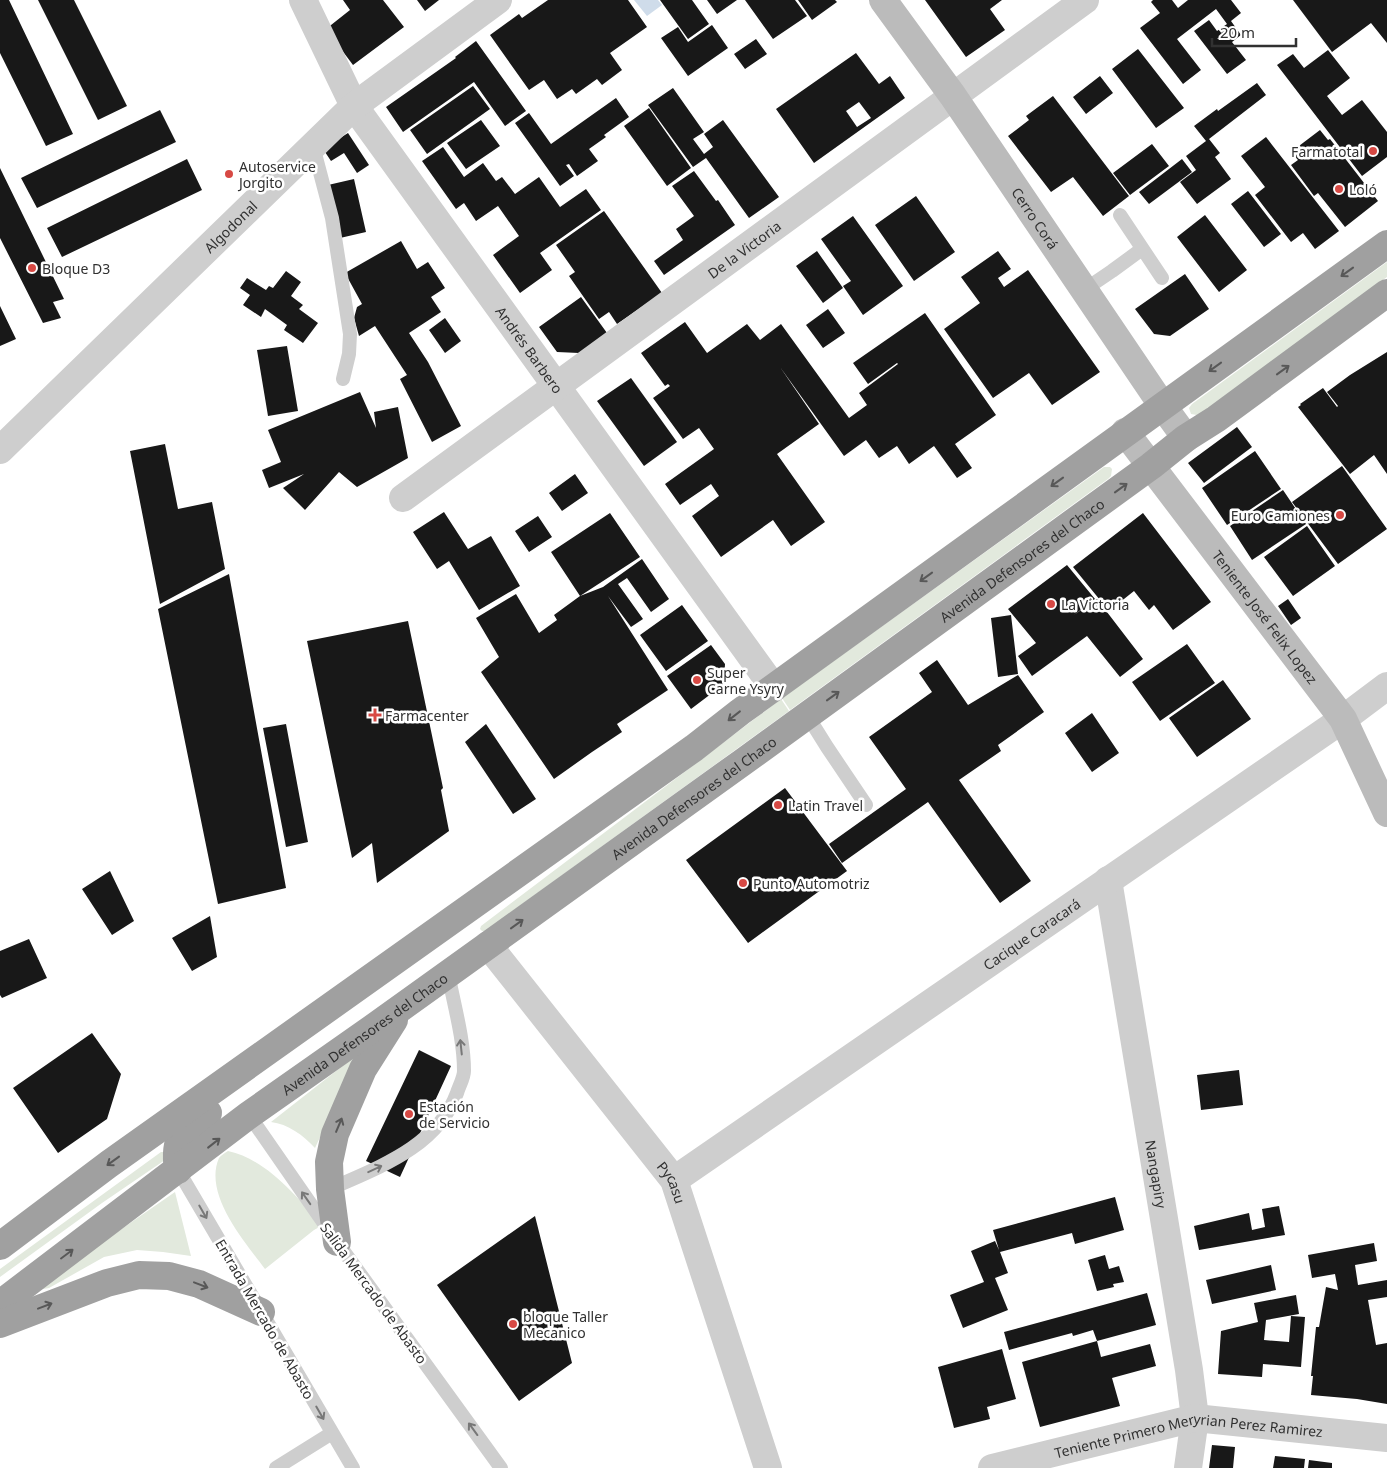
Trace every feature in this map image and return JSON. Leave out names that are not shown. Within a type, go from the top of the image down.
[{"type":"highway","points":[[0,1246],[109,1164],[218,1096],[694,748],[740,712],[1387,244]]},
{"type":"highway","name":"Avenida Defensores del Chaco","points":[[0,1304],[249,1116],[808,715],[1387,293]]},
{"type":"highway","points":[[336,1242],[329,1162],[335,1134],[363,1069],[403,1007]]},
{"type":"highway","points":[[218,1096],[243,1109],[249,1116]]},
{"type":"highway","points":[[178,1170],[179,1139],[218,1096]]},
{"type":"highway","points":[[0,1324],[106,1283],[139,1275],[169,1276],[199,1284],[261,1312]]},
{"type":"main road","name":"Cerro Corá","points":[[883,0],[953,96],[1162,406],[1186,438]]},
{"type":"main road","name":"Teniente José Felix Lopez","points":[[1125,432],[1344,720],[1387,813]]},
{"type":"street","name":"Andrés Barbero","points":[[303,0],[354,106],[774,688]]},
{"type":"street","name":"Algodonal","points":[[0,450],[354,106],[498,0]]},
{"type":"street","name":"De la Victoria","points":[[403,498],[1085,0]]},
{"type":"street","name":"Cacique Caracará","points":[[674,1180],[1108,880],[1344,720],[1387,686]]},
{"type":"street","name":"Nangapiry","points":[[1108,880],[1189,1370],[1195,1418],[1188,1468]]},
{"type":"street","name":"Pycasu","points":[[488,945],[674,1180],[768,1468]]},
{"type":"street","name":"Teniente Primero Meryrian Perez Ramirez","points":[[992,1468],[1195,1418],[1387,1438]]},
{"type":"lane","points":[[313,146],[332,218],[350,334],[349,354],[343,379]]},
{"type":"lane","points":[[1120,215],[1162,278]]},
{"type":"lane","points":[[1084,290],[1142,249]]},
{"type":"lane","points":[[808,715],[866,806]]},
{"type":"lane","points":[[330,1189],[378,1168],[410,1151],[432,1132],[452,1106],[464,1074],[460,1039],[448,973]]},
{"type":"lane","name":"Salida Mercado de Abasto","points":[[249,1116],[336,1242],[501,1468]]},
{"type":"lane","name":"Entrada Mercado de Abasto","points":[[178,1170],[353,1468]]},
{"type":"lane","points":[[276,1468],[332,1433]]},
{"type":"shaded area","points":[[1387,262],[1387,277],[1200,414],[1191,414],[1189,408],[1192,404]]},
{"type":"shaded area","points":[[1104,467],[1112,469],[1111,476],[1108,479],[790,710],[782,698]]},
{"type":"shaded area","points":[[781,699],[789,711],[485,931],[480,929],[481,926]]},
{"type":"shaded area","points":[[359,1053],[315,1148],[295,1131],[271,1122]]},
{"type":"shaded area","points":[[228,1151],[256,1162],[280,1180],[323,1225],[265,1269],[237,1232],[221,1202],[216,1172],[219,1158]]},
{"type":"shaded area","points":[[161,1152],[164,1152],[165,1160],[0,1277],[0,1269]]},
{"type":"shaded area","points":[[175,1192],[191,1256],[137,1250],[104,1257],[49,1288],[32,1291]]},
{"type":"water","points":[[634,0],[658,0],[662,5],[647,16]]},
{"type":"building","points":[[0,0],[9,0],[73,134],[46,146],[0,53]]},
{"type":"building","points":[[38,0],[74,0],[127,106],[98,120]]},
{"type":"building","points":[[343,0],[383,0],[404,27],[353,65],[326,29],[350,10]]},
{"type":"building","points":[[417,0],[439,0],[425,11]]},
{"type":"building","points":[[548,0],[628,0],[647,27],[610,53],[622,70],[602,85],[597,79],[576,94],[572,89],[557,99],[544,80],[529,90],[490,35],[519,14],[522,18]]},
{"type":"building","points":[[660,0],[692,0],[709,24],[688,39]]},
{"type":"building","points":[[707,0],[737,0],[717,14]]},
{"type":"building","points":[[745,0],[795,0],[807,16],[773,39]]},
{"type":"building","points":[[798,0],[835,0],[837,2],[812,20]]},
{"type":"building","points":[[925,0],[1002,0],[990,9],[1005,30],[966,57]]},
{"type":"building","points":[[1153,0],[1172,0],[1178,8],[1188,0],[1231,0],[1241,13],[1231,21],[1241,35],[1232,42],[1246,60],[1227,74],[1194,31],[1209,20],[1217,31],[1227,24],[1216,9],[1177,39],[1201,70],[1183,84],[1140,28],[1160,13],[1151,2]]},
{"type":"building","points":[[1293,0],[1387,0],[1387,43],[1371,23],[1332,52]]},
{"type":"building","points":[[712,25],[728,48],[688,76],[661,38],[678,27],[688,42]]},
{"type":"building","points":[[756,39],[767,54],[745,69],[734,54]]},
{"type":"building","points":[[476,41],[526,111],[505,126],[474,82],[403,132],[386,107],[456,58]]},
{"type":"building","points":[[1138,49],[1184,108],[1156,128],[1112,69]]},
{"type":"building","points":[[1328,50],[1350,78],[1327,96],[1342,115],[1362,100],[1387,132],[1387,157],[1362,176],[1277,65],[1293,54],[1304,68]]},
{"type":"building","points":[[856,53],[879,84],[890,76],[905,98],[814,163],[776,109]],"holes":[[[859,102],[871,118],[857,127],[846,111]]]},
{"type":"building","points":[[1100,76],[1113,93],[1086,114],[1073,97]]},
{"type":"building","points":[[1257,83],[1266,95],[1209,139],[1220,153],[1215,157],[1231,179],[1197,204],[1180,182],[1196,170],[1186,156],[1206,141],[1194,126]]},
{"type":"building","points":[[473,86],[490,109],[427,154],[410,130]]},
{"type":"building","points":[[673,88],[704,132],[693,139],[704,154],[713,147],[704,134],[723,120],[779,197],[749,218],[706,158],[693,167],[648,105]]},
{"type":"building","points":[[1053,96],[1129,196],[1103,216],[1073,177],[1051,192],[1008,136],[1029,120],[1026,116]]},
{"type":"building","points":[[616,98],[629,117],[604,135],[606,137],[589,149],[598,161],[577,176],[569,164],[566,165],[574,176],[560,186],[515,123],[529,113],[551,144]]},
{"type":"building","points":[[649,108],[691,168],[667,186],[624,126]]},
{"type":"building","points":[[160,110],[176,142],[37,208],[21,178]]},
{"type":"building","points":[[481,120],[500,146],[466,169],[447,143]]},
{"type":"building","points":[[1320,130],[1328,140],[1330,139],[1378,201],[1345,227],[1318,193],[1314,196],[1291,165],[1298,160],[1291,152]]},
{"type":"building","points":[[348,133],[369,165],[357,173],[344,153],[331,161],[323,149]]},
{"type":"building","points":[[1266,137],[1339,231],[1315,249],[1303,233],[1291,242],[1255,195],[1265,187],[1241,156]]},
{"type":"building","points":[[1152,144],[1169,166],[1130,195],[1113,173]]},
{"type":"building","points":[[443,147],[464,177],[483,163],[496,181],[502,177],[515,194],[539,177],[560,207],[586,189],[601,210],[540,253],[552,270],[520,293],[493,255],[519,236],[498,206],[476,221],[464,203],[456,209],[422,161]]},
{"type":"building","points":[[187,159],[202,190],[62,257],[47,228]]},
{"type":"building","points":[[1182,159],[1192,172],[1149,204],[1139,192]]},
{"type":"building","name":"Bloque D3","points":[[0,168],[64,299],[53,302],[61,318],[43,323],[0,238]]},
{"type":"building","points":[[694,171],[716,201],[718,200],[735,225],[664,275],[654,261],[683,240],[676,229],[694,216],[672,186]]},
{"type":"building","points":[[354,179],[366,232],[340,238],[328,185]]},
{"type":"building","points":[[1248,191],[1281,234],[1264,247],[1231,204]]},
{"type":"building","points":[[916,196],[955,252],[914,281],[875,225]]},
{"type":"building","points":[[604,211],[662,293],[617,324],[609,312],[599,319],[569,276],[575,272],[556,245]]},
{"type":"building","points":[[1205,215],[1247,270],[1219,292],[1177,237]]},
{"type":"building","points":[[853,216],[903,286],[863,315],[843,286],[851,281],[821,239]]},
{"type":"building","points":[[401,241],[417,269],[428,262],[445,288],[431,297],[441,312],[409,333],[428,362],[461,426],[432,442],[400,379],[407,375],[375,326],[359,336],[354,318],[357,307],[362,304],[345,273]]},
{"type":"building","points":[[817,251],[843,288],[823,303],[796,266]]},
{"type":"building","points":[[998,251],[1011,269],[998,278],[1004,287],[1028,270],[1100,372],[1052,405],[1029,373],[993,398],[944,329],[980,303],[961,277]]},
{"type":"building","points":[[286,271],[301,282],[291,296],[303,305],[299,309],[318,323],[303,343],[284,330],[287,325],[265,309],[261,317],[243,305],[250,295],[240,288],[247,278],[266,290],[269,286],[273,288]]},
{"type":"building","points":[[1185,274],[1209,309],[1170,336],[1154,334],[1135,309]]},
{"type":"building","points":[[581,297],[607,333],[579,353],[557,352],[539,327]]},
{"type":"building","points":[[0,306],[16,339],[0,346]]},
{"type":"building","points":[[828,309],[845,333],[823,348],[806,325]]},
{"type":"building","points":[[925,313],[996,415],[955,444],[972,468],[957,478],[934,446],[909,464],[897,446],[879,458],[866,440],[844,456],[780,367],[819,424],[777,454],[825,522],[791,546],[773,520],[721,557],[692,516],[719,496],[711,484],[680,505],[665,484],[714,449],[699,428],[683,439],[653,398],[670,386],[668,384],[665,386],[641,353],[685,322],[707,353],[747,324],[760,340],[781,324],[849,418],[867,405],[859,393],[898,364],[868,384],[853,363]]},
{"type":"building","points":[[445,318],[461,341],[445,353],[429,330]]},
{"type":"building","points":[[287,346],[298,411],[268,416],[257,350]]},
{"type":"building","points":[[1387,352],[1387,474],[1374,455],[1350,474],[1298,407],[1323,388],[1337,407],[1327,392]]},
{"type":"building","points":[[631,378],[677,442],[644,466],[597,401]]},
{"type":"building","points":[[360,392],[376,428],[374,412],[398,407],[408,458],[357,487],[339,472],[305,510],[283,488],[304,474],[269,488],[262,470],[281,462],[268,430]]},
{"type":"building","points":[[1237,427],[1252,447],[1204,483],[1188,463]]},
{"type":"building","points":[[165,444],[178,509],[212,502],[225,569],[160,604],[130,451]]},
{"type":"building","points":[[1255,451],[1281,489],[1227,525],[1202,488]]},
{"type":"building","name":"Euro Camiones","points":[[1342,466],[1387,529],[1338,564],[1292,502]]},
{"type":"building","points":[[575,474],[588,493],[562,511],[549,493]]},
{"type":"building","points":[[1283,490],[1306,524],[1252,560],[1230,526]]},
{"type":"building","points":[[444,512],[468,549],[491,536],[520,586],[479,610],[449,561],[437,569],[413,532]]},
{"type":"building","points":[[610,513],[640,557],[580,596],[551,552]]},
{"type":"building","points":[[1143,513],[1211,602],[1173,630],[1154,605],[1149,610],[1134,591],[1109,611],[1073,567]]},
{"type":"building","points":[[538,516],[552,537],[529,552],[515,531]]},
{"type":"building","points":[[1307,526],[1335,566],[1293,596],[1264,557]]},
{"type":"building","points":[[642,559],[669,599],[651,612],[627,578],[618,584],[643,619],[631,627],[608,596],[668,690],[617,724],[622,732],[554,779],[481,672],[499,657],[476,618],[516,594],[539,633],[557,620],[554,615],[580,596],[603,587]]},
{"type":"building","points":[[1067,565],[1095,599],[1074,615],[1097,599],[1143,659],[1120,677],[1087,636],[1032,676],[1018,656],[1036,643],[1008,609]]},
{"type":"building","points":[[229,574],[286,888],[218,904],[158,609]]},
{"type":"building","points":[[1288,599],[1301,618],[1291,625],[1278,606]]},
{"type":"building","points":[[682,605],[708,641],[666,671],[640,635]]},
{"type":"building","points":[[1011,615],[1018,674],[998,677],[991,618]]},
{"type":"building","name":"Farmacenter","points":[[408,621],[443,788],[441,790],[449,831],[377,883],[372,843],[352,858],[307,641]]},
{"type":"building","points":[[1187,644],[1215,683],[1160,721],[1132,682]]},
{"type":"building","name":"Super Carne Ysyry","points":[[711,645],[725,664],[724,684],[691,709],[667,676]]},
{"type":"building","points":[[937,660],[968,705],[1018,675],[1044,712],[998,745],[1001,751],[959,780],[1031,881],[1000,903],[928,802],[842,863],[829,844],[906,789],[869,737],[932,692],[919,673]]},
{"type":"building","points":[[1223,680],[1251,719],[1197,757],[1169,718]]},
{"type":"building","points":[[1092,713],[1119,753],[1092,772],[1065,733]]},
{"type":"building","points":[[286,724],[308,842],[286,847],[263,728]]},
{"type":"building","points":[[486,724],[536,799],[513,814],[465,742]]},
{"type":"building","points":[[785,788],[847,871],[748,943],[686,860]]},
{"type":"building","points":[[110,871],[134,921],[112,935],[82,889]]},
{"type":"building","points":[[210,916],[217,957],[192,971],[172,938]]},
{"type":"building","points":[[29,939],[47,978],[2,998],[0,995],[0,951]]},
{"type":"building","points":[[92,1033],[121,1074],[107,1119],[58,1153],[13,1088]]},
{"type":"building","name":"Estación de Servicio","points":[[419,1050],[451,1066],[400,1177],[366,1161]]},
{"type":"building","points":[[1239,1070],[1243,1105],[1201,1110],[1197,1075]]},
{"type":"building","points":[[1115,1197],[1124,1230],[1075,1244],[1072,1233],[1000,1252],[1008,1273],[995,1278],[1008,1310],[963,1328],[950,1295],[984,1282],[971,1251],[995,1241],[999,1250],[993,1230]]},
{"type":"building","points":[[1279,1206],[1285,1235],[1199,1250],[1194,1226],[1249,1213],[1252,1230],[1265,1227],[1262,1209]]},
{"type":"building","name":"bloque Taller Mecanico","points":[[535,1216],[572,1363],[519,1401],[437,1285]]},
{"type":"building","points":[[1374,1243],[1377,1261],[1355,1265],[1358,1285],[1387,1280],[1387,1297],[1368,1300],[1376,1345],[1387,1343],[1387,1404],[1311,1395],[1316,1327],[1319,1327],[1326,1287],[1338,1290],[1335,1274],[1312,1278],[1308,1255]]},
{"type":"building","points":[[1105,1255],[1109,1269],[1119,1266],[1124,1282],[1113,1284],[1114,1287],[1097,1291],[1088,1260]]},
{"type":"building","points":[[1271,1265],[1276,1290],[1212,1304],[1206,1280]]},
{"type":"building","points":[[1147,1293],[1156,1325],[1097,1341],[1093,1330],[1073,1336],[1072,1333],[1009,1350],[1004,1332]]},
{"type":"building","points":[[1296,1295],[1299,1314],[1266,1320],[1264,1340],[1289,1342],[1291,1316],[1305,1317],[1301,1367],[1263,1364],[1262,1377],[1218,1374],[1221,1331],[1258,1322],[1254,1303]]},
{"type":"building","points":[[1097,1341],[1101,1357],[1150,1344],[1156,1366],[1112,1378],[1120,1406],[1040,1427],[1022,1362]]},
{"type":"building","points":[[1002,1349],[1016,1399],[987,1407],[990,1419],[954,1428],[938,1367]]},
{"type":"building","points":[[1212,1445],[1235,1447],[1233,1468],[1209,1468]]},
{"type":"building","points":[[1275,1456],[1305,1459],[1304,1468],[1273,1468]]},
{"type":"building","points":[[1309,1460],[1332,1463],[1332,1468],[1308,1468]]},
{"type":"place","name":"Farmatotal","points":[[1373,151]]},
{"type":"place","name":"Autoservice Jorgito","points":[[229,174]]},
{"type":"place","name":"Loló","points":[[1339,189]]},
{"type":"place","name":"Bloque D3","points":[[32,268]]},
{"type":"place","name":"Euro Camiones","points":[[1340,515]]},
{"type":"place","name":"La Victoria","points":[[1051,604]]},
{"type":"place","name":"Super Carne Ysyry","points":[[697,680]]},
{"type":"place","name":"Farmacenter","points":[[375,715]]},
{"type":"place","name":"Latin Travel","points":[[778,805]]},
{"type":"place","name":"Punto Automotriz","points":[[743,883]]},
{"type":"place","name":"Estación de Servicio","points":[[409,1114]]},
{"type":"place","name":"bloque Taller Mecanico","points":[[513,1324]]}]
